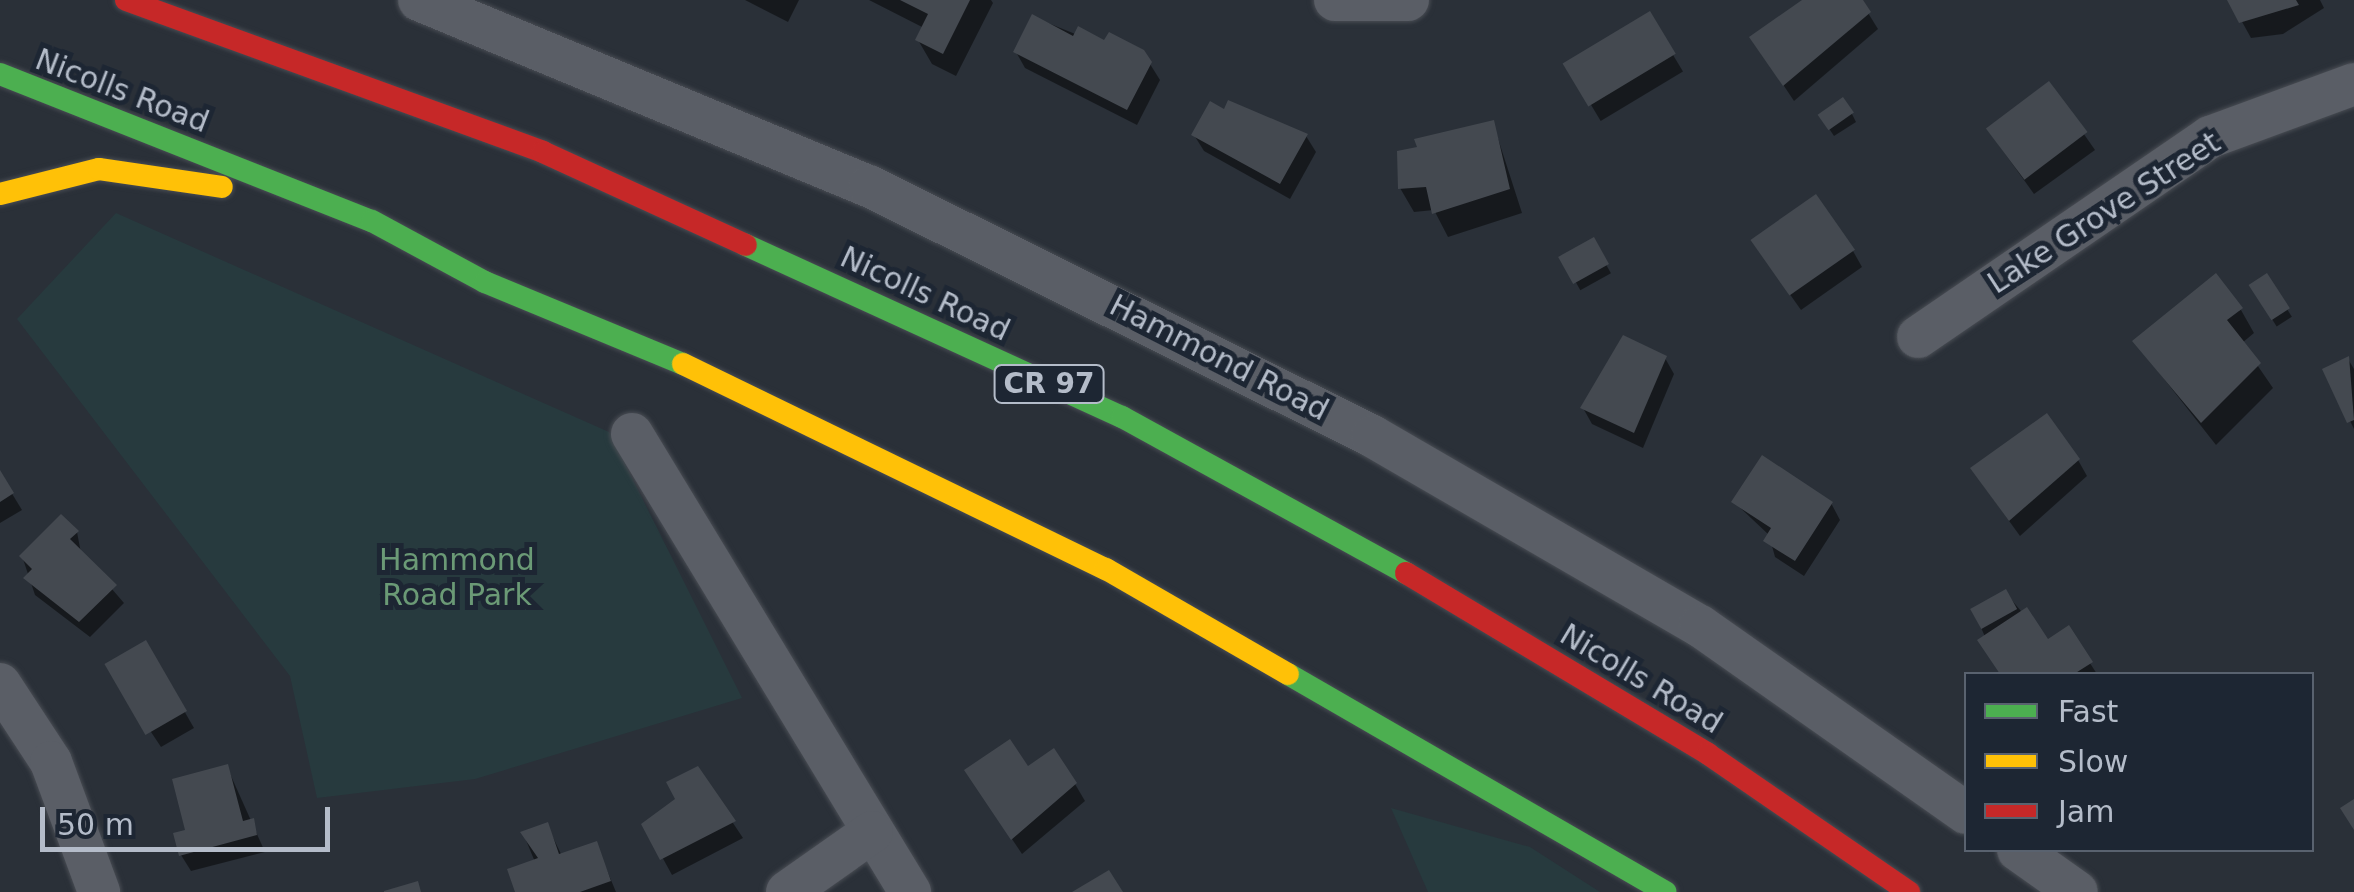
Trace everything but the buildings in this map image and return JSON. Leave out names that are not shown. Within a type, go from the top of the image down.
[{"type":"highway","name":"Nicolls Road","points":[[126,0],[543,152],[1122,417],[1355,542],[1708,754],[1909,892]]},
{"type":"highway","points":[[212,0],[308,66]]},
{"type":"highway","name":"Nicolls Road","points":[[0,74],[327,203],[485,282],[774,403],[1106,568],[1666,892]]},
{"type":"highway","points":[[0,194],[99,169],[327,203]]},
{"type":"street","name":"Hammond Road","points":[[419,0],[869,186],[1372,436],[1700,626],[1964,812]]},
{"type":"street","points":[[1335,0],[1408,0]]},
{"type":"street","name":"Lake Grove Street","points":[[1918,337],[2210,138],[2354,84]]},
{"type":"street","points":[[632,434],[910,892]]},
{"type":"street","points":[[0,684],[51,762],[98,892]]},
{"type":"street","points":[[787,892],[872,832]]},
{"type":"street","points":[[2021,852],[2077,892]]},
{"type":"green space","name":"Hammond Road Park","points":[[116,213],[609,432],[742,698],[475,779],[317,798],[290,676],[17,319]]},
{"type":"green space","points":[[1391,808],[1530,847],[1600,892],[1428,892]]},
{"type":"traffic: fast","points":[[0,74],[372,221],[485,282],[683,364]]},
{"type":"traffic: fast","points":[[746,245],[1122,417],[1406,573]]},
{"type":"traffic: fast","points":[[1288,674],[1666,892]]},
{"type":"traffic: slow","points":[[0,194],[99,169],[222,187]]},
{"type":"traffic: slow","points":[[683,364],[1106,569],[1288,674]]},
{"type":"traffic: jam","points":[[126,0],[543,152],[746,245]]},
{"type":"traffic: jam","points":[[1406,573],[1708,754],[1909,892]]}]
